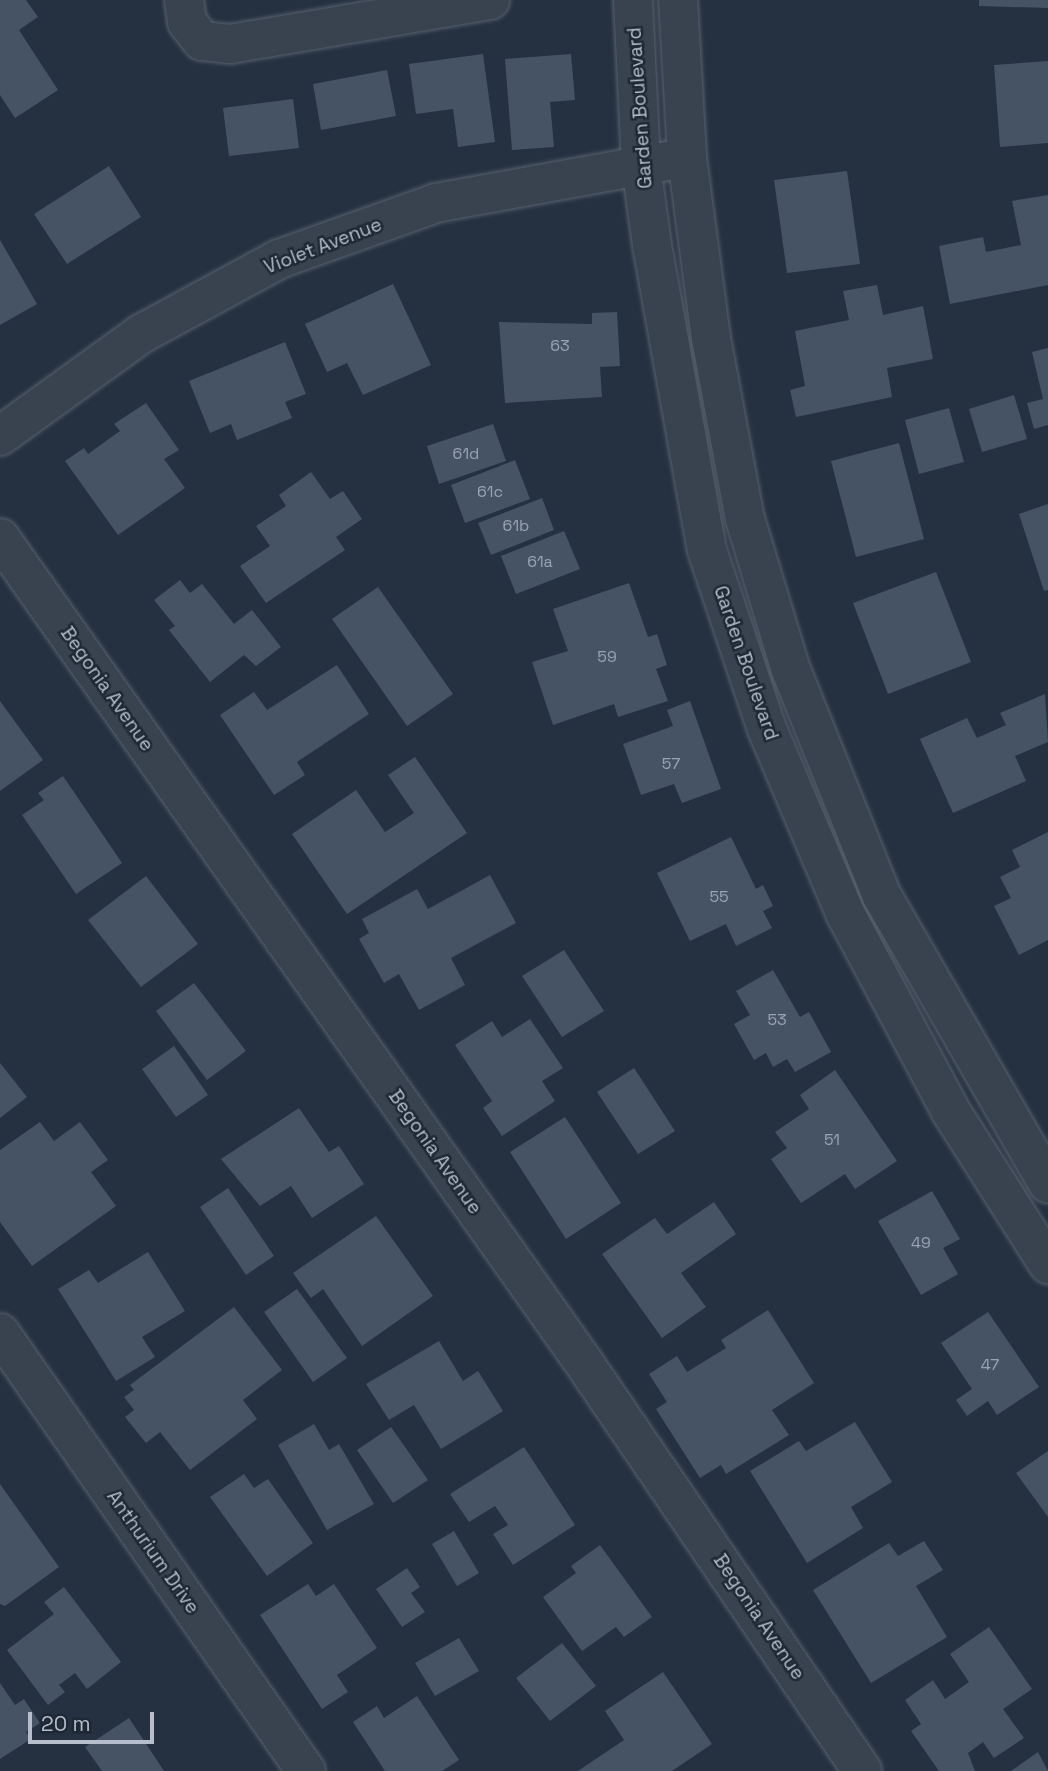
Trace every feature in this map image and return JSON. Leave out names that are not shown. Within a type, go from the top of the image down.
[{"type":"street","points":[[184,0],[187,22],[202,41],[230,44],[490,0]]},
{"type":"street","name":"Garden Boulevard","points":[[633,0],[641,165],[681,425],[707,550],[768,729],[845,913],[950,1110],[1048,1264]]},
{"type":"street","points":[[678,0],[687,158],[711,338],[745,519],[811,728],[882,896],[1048,1184]]},
{"type":"street","name":"Violet Avenue","points":[[0,436],[141,334],[279,259],[436,203],[687,158]]},
{"type":"street","name":"Begonia Avenue","points":[[0,538],[582,1360],[862,1771]]},
{"type":"street","name":"Anthurium Drive","points":[[0,1334],[306,1771]]},
{"type":"building","points":[[0,0],[26,0],[38,17],[19,30],[58,90],[15,118],[0,95]]},
{"type":"building","points":[[979,0],[1048,0],[1048,8],[979,6]]},
{"type":"building","points":[[483,54],[495,142],[458,147],[453,109],[416,114],[409,64]]},
{"type":"building","points":[[571,54],[575,100],[550,102],[554,147],[512,150],[505,59]]},
{"type":"building","points":[[1048,61],[1048,143],[1000,147],[994,65]]},
{"type":"building","points":[[387,70],[396,116],[321,130],[313,84]]},
{"type":"building","points":[[293,99],[299,148],[229,156],[223,108]]},
{"type":"building","points":[[109,166],[141,217],[67,264],[34,214]]},
{"type":"building","points":[[847,171],[860,264],[787,273],[774,180]]},
{"type":"building","points":[[1048,195],[1048,285],[950,304],[939,246],[983,237],[986,252],[1021,245],[1012,201]]},
{"type":"building","points":[[0,240],[37,304],[0,325]]},
{"type":"building","points":[[393,284],[431,365],[363,395],[347,363],[327,372],[305,324]]},
{"type":"building","points":[[877,285],[883,315],[923,306],[933,359],[887,368],[892,397],[796,417],[790,390],[805,386],[795,331],[849,320],[843,291]]},
{"type":"building","points":[[617,312],[620,366],[600,367],[602,397],[505,403],[499,322],[592,324],[592,313]]},
{"type":"building","points":[[285,342],[306,394],[285,402],[292,418],[237,440],[231,424],[210,433],[189,381]]},
{"type":"building","points":[[1048,348],[1048,425],[1034,429],[1027,403],[1043,399],[1032,352]]},
{"type":"building","points":[[1014,395],[1027,439],[982,452],[969,409]]},
{"type":"building","points":[[146,403],[179,450],[164,459],[185,488],[118,535],[65,461],[84,448],[88,454],[120,431],[114,424]]},
{"type":"building","points":[[949,408],[964,462],[919,474],[905,420]]},
{"type":"building","points":[[493,424],[506,461],[439,484],[427,446]]},
{"type":"building","points":[[899,443],[924,539],[856,557],[831,461]]},
{"type":"building","points":[[515,460],[530,499],[465,523],[451,485]]},
{"type":"building","points":[[311,472],[330,499],[343,491],[362,519],[336,537],[345,550],[266,603],[240,566],[270,546],[256,526],[286,506],[279,495]]},
{"type":"building","points":[[542,498],[554,530],[491,555],[478,523]]},
{"type":"building","points":[[1048,504],[1048,590],[1044,591],[1019,514]]},
{"type":"building","points":[[564,531],[580,569],[516,594],[501,556]]},
{"type":"building","points":[[936,572],[971,662],[888,694],[853,603]]},
{"type":"building","points":[[180,580],[190,593],[202,584],[234,624],[252,610],[281,647],[256,666],[244,655],[210,682],[169,630],[175,626],[154,600]]},
{"type":"building","points":[[629,583],[648,637],[657,634],[667,665],[656,669],[668,701],[618,717],[614,704],[553,725],[532,662],[568,651],[553,609]]},
{"type":"building","points":[[378,587],[453,694],[407,726],[332,619]]},
{"type":"building","points":[[337,665],[369,714],[297,762],[305,775],[274,795],[220,715],[254,692],[267,710]]},
{"type":"building","points":[[1045,694],[1048,742],[1015,756],[1026,781],[953,813],[920,739],[967,718],[977,738],[1006,725],[1000,713]]},
{"type":"building","points":[[0,701],[43,760],[0,791]]},
{"type":"building","points":[[690,701],[721,789],[682,803],[674,784],[641,795],[623,744],[673,726],[667,710]]},
{"type":"building","points":[[415,757],[467,833],[347,914],[292,834],[356,790],[385,832],[414,813],[388,775]]},
{"type":"building","points":[[63,776],[122,863],[76,894],[22,815],[44,800],[38,793]]},
{"type":"building","points":[[1048,832],[1048,940],[1019,955],[994,906],[1011,898],[1000,877],[1020,867],[1012,850]]},
{"type":"building","points":[[731,837],[756,889],[763,885],[773,906],[763,911],[772,928],[736,946],[726,924],[690,941],[657,873]]},
{"type":"building","points":[[490,875],[516,923],[451,958],[465,985],[419,1010],[399,974],[384,983],[359,939],[369,933],[362,919],[417,889],[428,909]]},
{"type":"building","points":[[146,876],[198,944],[141,987],[88,920]]},
{"type":"building","points":[[564,950],[604,1011],[562,1037],[522,976]]},
{"type":"building","points":[[773,970],[800,1017],[809,1012],[831,1052],[795,1072],[787,1059],[773,1067],[766,1053],[754,1060],[734,1024],[750,1015],[736,991]]},
{"type":"building","points":[[194,983],[246,1051],[207,1080],[156,1011]]},
{"type":"building","points":[[530,1019],[563,1068],[542,1081],[555,1101],[502,1136],[483,1108],[492,1101],[455,1045],[492,1021],[502,1037]]},
{"type":"building","points":[[174,1046],[208,1095],[176,1117],[142,1069]]},
{"type":"building","points":[[0,1063],[27,1097],[0,1118]]},
{"type":"building","points":[[634,1068],[675,1131],[638,1154],[597,1092]]},
{"type":"building","points":[[835,1070],[897,1161],[855,1189],[845,1174],[801,1203],[771,1159],[787,1148],[775,1132],[809,1109],[800,1095]]},
{"type":"building","points":[[299,1108],[329,1152],[339,1146],[364,1184],[312,1218],[291,1186],[260,1206],[221,1159]]},
{"type":"building","points":[[565,1117],[621,1203],[566,1239],[510,1152]]},
{"type":"building","points":[[40,1122],[54,1141],[80,1122],[108,1160],[91,1172],[116,1206],[32,1266],[0,1222],[0,1150]]},
{"type":"building","points":[[228,1188],[274,1256],[246,1275],[200,1207]]},
{"type":"building","points":[[932,1191],[960,1239],[943,1248],[958,1274],[921,1295],[878,1221]]},
{"type":"building","points":[[714,1202],[736,1234],[681,1273],[706,1307],[662,1338],[602,1254],[655,1218],[667,1234]]},
{"type":"building","points":[[376,1216],[433,1296],[362,1346],[323,1289],[311,1298],[293,1273]]},
{"type":"building","points":[[148,1252],[185,1311],[142,1337],[155,1357],[116,1381],[58,1289],[89,1270],[98,1283]]},
{"type":"building","points":[[297,1289],[347,1358],[313,1382],[264,1312]]},
{"type":"building","points":[[234,1307],[282,1370],[243,1400],[257,1419],[190,1470],[160,1432],[146,1443],[125,1417],[134,1410],[124,1397],[134,1390],[130,1385]]},
{"type":"building","points":[[768,1310],[814,1383],[772,1410],[789,1435],[726,1474],[721,1465],[700,1478],[656,1409],[667,1402],[649,1374],[677,1356],[687,1372],[726,1348],[721,1340]]},
{"type":"building","points":[[988,1312],[1039,1387],[997,1415],[988,1401],[967,1416],[956,1400],[972,1389],[941,1343]]},
{"type":"building","points":[[439,1341],[463,1381],[478,1371],[503,1411],[441,1449],[414,1405],[389,1420],[366,1384]]},
{"type":"building","points":[[855,1422],[892,1482],[851,1507],[863,1528],[807,1563],[750,1471],[799,1441],[806,1451]]},
{"type":"building","points":[[314,1424],[329,1450],[339,1444],[374,1504],[327,1530],[278,1445]]},
{"type":"building","points":[[391,1427],[428,1480],[393,1503],[357,1450]]},
{"type":"building","points":[[524,1447],[575,1525],[513,1565],[493,1534],[508,1525],[495,1506],[469,1522],[450,1494]]},
{"type":"building","points":[[1048,1451],[1048,1517],[1016,1473]]},
{"type":"building","points":[[244,1474],[254,1488],[268,1479],[313,1543],[267,1576],[210,1497]]},
{"type":"building","points":[[0,1484],[59,1567],[5,1606],[0,1604]]},
{"type":"building","points":[[454,1531],[479,1573],[457,1586],[432,1544]]},
{"type":"building","points":[[924,1541],[943,1570],[916,1586],[947,1637],[871,1683],[813,1590],[889,1543],[898,1556]]},
{"type":"building","points":[[600,1545],[652,1617],[624,1637],[616,1627],[582,1651],[543,1597],[576,1573],[571,1566]]},
{"type":"building","points":[[407,1568],[420,1587],[411,1593],[425,1612],[402,1627],[376,1589]]},
{"type":"building","points":[[308,1584],[316,1596],[334,1584],[377,1648],[337,1675],[348,1692],[322,1709],[260,1615]]},
{"type":"building","points":[[64,1587],[121,1662],[87,1689],[75,1673],[59,1685],[65,1692],[48,1705],[7,1650],[54,1614],[44,1602]]},
{"type":"building","points":[[989,1627],[1032,1689],[1003,1709],[1024,1738],[994,1758],[983,1742],[968,1753],[975,1771],[939,1771],[911,1731],[921,1724],[905,1700],[933,1680],[945,1699],[969,1682],[950,1654]]},
{"type":"building","points":[[459,1638],[479,1671],[435,1696],[415,1663]]},
{"type":"building","points":[[562,1643],[596,1686],[550,1721],[516,1678]]},
{"type":"building","points":[[663,1672],[712,1744],[672,1771],[578,1771],[624,1740],[605,1711]]},
{"type":"building","points":[[0,1683],[15,1705],[24,1699],[40,1723],[26,1732],[31,1739],[0,1759]]},
{"type":"building","points":[[417,1696],[459,1760],[442,1771],[385,1771],[353,1722],[377,1706],[384,1718]]},
{"type":"building","points":[[129,1718],[164,1771],[102,1771],[85,1747]]},
{"type":"building","points":[[1038,1752],[1048,1771],[1011,1771]]}]
